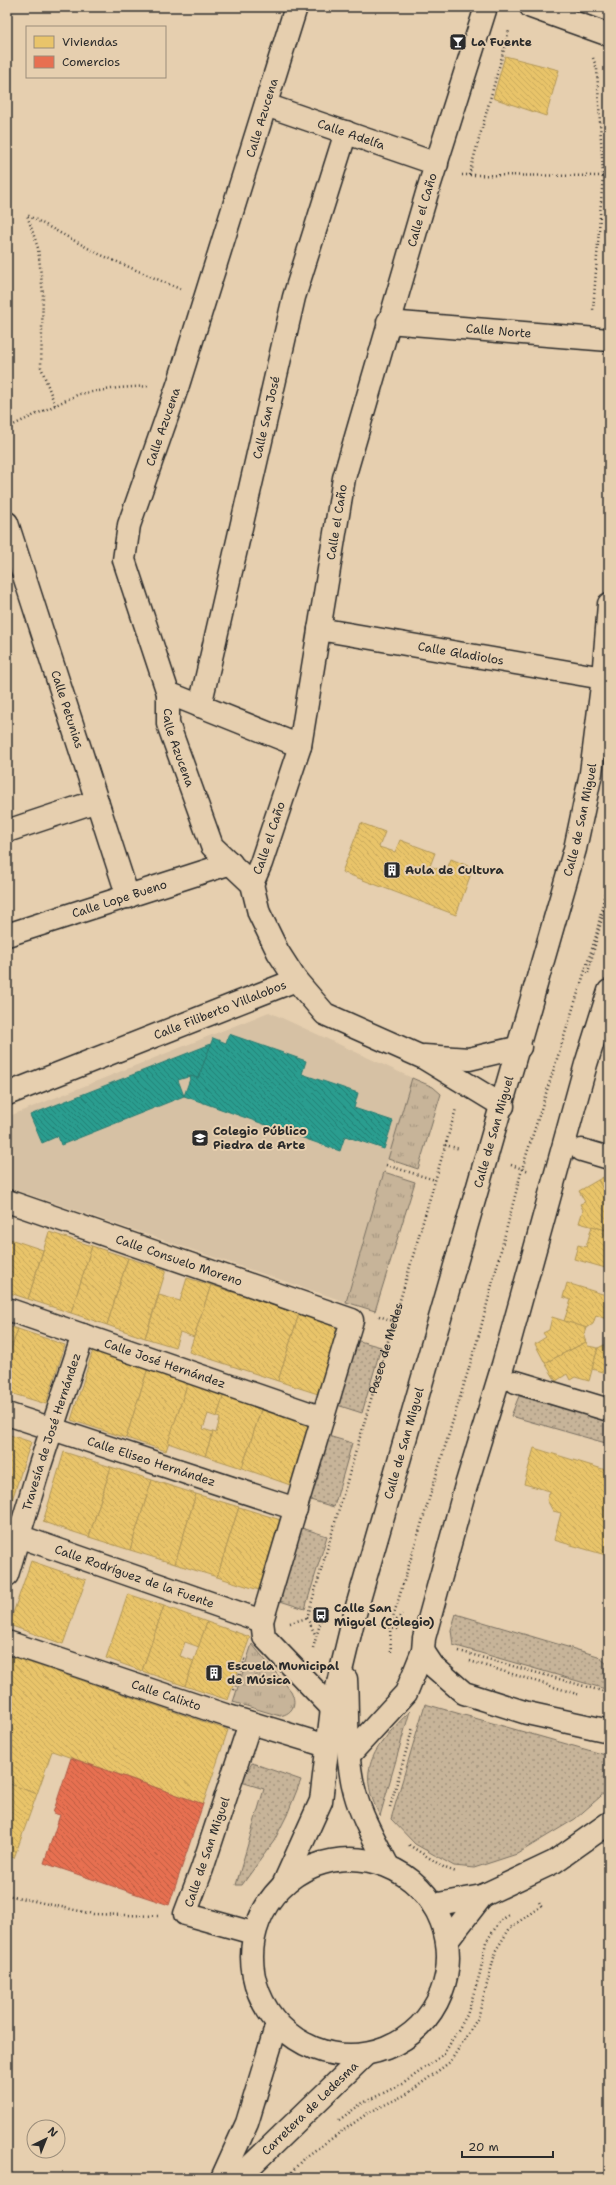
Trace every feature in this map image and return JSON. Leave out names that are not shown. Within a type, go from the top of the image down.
[{"type":"street","name":"Calle Azucena","points":[[232,863],[212,846],[168,724],[168,694],[124,560],[129,525],[178,385],[296,7]]},
{"type":"street","name":"Calle el Caño","points":[[252,884],[261,863],[300,746],[344,478],[388,322],[486,7]]},
{"type":"street","points":[[531,7],[609,35]]},
{"type":"street","name":"Calle Adelfa","points":[[266,105],[346,132],[435,169]]},
{"type":"street","name":"Calle San José","points":[[200,706],[294,298],[346,132]]},
{"type":"street","name":"Calle Norte","points":[[388,322],[600,339]]},
{"type":"street","name":"Calle Petunias","points":[[7,523],[128,897]]},
{"type":"street","name":"Calle de San Miguel","points":[[284,1883],[321,1801],[325,1780],[327,1746],[332,1708],[345,1654],[520,1047],[575,849],[591,773],[603,678],[609,604]]},
{"type":"street","name":"Calle Gladiolos","points":[[319,629],[603,678]]},
{"type":"street","points":[[168,694],[300,746]]},
{"type":"street","points":[[9,825],[97,801]]},
{"type":"street","points":[[232,863],[252,884],[259,913],[278,952],[296,980]]},
{"type":"street","name":"Calle Lope Bueno","points":[[7,935],[232,863]]},
{"type":"street","name":"Calle Filiberto Villalobos","points":[[7,1094],[296,980],[325,1014],[419,1056],[446,1070],[502,1106]]},
{"type":"street","points":[[349,1755],[406,1693],[423,1650],[464,1489],[503,1365],[586,1064],[609,991]]},
{"type":"street","name":"Calle Filiberto Villalobos","points":[[419,1056],[469,1059],[520,1047]]},
{"type":"street","points":[[582,1150],[609,1158]]},
{"type":"street","name":"Calle Consuelo Moreno","points":[[7,1200],[352,1320],[323,1418]]},
{"type":"street","name":"Calle José Hernández","points":[[7,1309],[323,1418]]},
{"type":"street","name":"Travesía de José Hernández","points":[[7,1575],[13,1534],[52,1429],[83,1335]]},
{"type":"street","points":[[516,1382],[609,1410]]},
{"type":"street","name":"Calle Eliseo Hernández","points":[[7,1414],[296,1509]]},
{"type":"street","points":[[323,1418],[262,1621],[264,1637],[332,1708]]},
{"type":"street","name":"Calle Rodríguez de la Fuente","points":[[13,1534],[262,1621]]},
{"type":"street","name":"Calle Calixto","points":[[7,1642],[250,1723],[327,1746]]},
{"type":"street","points":[[423,1650],[432,1666],[464,1693],[527,1714],[609,1731]]},
{"type":"street","name":"Calle de San Miguel","points":[[345,1654],[349,1755],[354,1792],[364,1820],[388,1866]]},
{"type":"street","name":"Calle de San Miguel","points":[[250,1723],[185,1914],[253,1933]]},
{"type":"street","points":[[434,1905],[482,1896],[554,1862],[609,1823]]},
{"type":"street","points":[[352,1858],[388,1866],[406,1876],[421,1889],[434,1905],[447,1941],[447,1973],[438,2002],[420,2028],[394,2046],[364,2056],[332,2055],[302,2044],[277,2024],[253,1982],[253,1933],[264,1906],[284,1883],[315,1864],[352,1858]]},
{"type":"street","points":[[447,1941],[482,1896]]},
{"type":"street","points":[[222,2178],[247,2123],[277,2024]]},
{"type":"street","name":"Carretera de Ledesma","points":[[238,2178],[364,2056]]},
{"type":"path","points":[[469,175],[510,26]]},
{"type":"path","points":[[591,51],[597,69],[603,176],[600,339]]},
{"type":"path","points":[[435,169],[469,175],[609,176]]},
{"type":"path","points":[[55,405],[41,367],[43,294],[38,248],[27,215],[99,254],[205,299]]},
{"type":"path","points":[[7,428],[79,394],[118,388],[178,385]]},
{"type":"path","name":"Paseo de Medes","points":[[306,1618],[457,1107]]},
{"type":"path","points":[[445,1145],[464,1150]]},
{"type":"path","points":[[505,1164],[531,1171]]},
{"type":"path","points":[[386,1165],[435,1180]]},
{"type":"path","points":[[378,1623],[390,1627],[402,1614]]},
{"type":"path","points":[[285,1625],[306,1618],[317,1636]]},
{"type":"path","points":[[232,1697],[245,1660],[243,1659]]},
{"type":"path","points":[[467,1660],[587,1697]]},
{"type":"path","points":[[388,1811],[414,1721]]},
{"type":"path","points":[[407,1842],[412,1848],[445,1868],[455,1872],[462,1872]]},
{"type":"path","points":[[7,1895],[93,1914],[168,1917],[185,1914]]},
{"type":"path","points":[[286,2178],[304,2158],[368,2113],[407,2094],[450,2062],[478,2018],[496,1950],[510,1928],[541,1906],[537,1898],[531,1901]]},
{"type":"path","points":[[337,2121],[361,2104],[404,2083],[444,2054],[467,2015],[480,1973],[486,1942],[500,1922],[512,1913]]},
{"type":"shaded area","name":"Colegio Público Piedra de Arte","points":[[269,1012],[412,1078],[346,1302],[7,1187],[7,1117]]},
{"type":"green space","points":[[412,1078],[433,1087],[441,1094],[418,1169],[388,1159]]},
{"type":"green space","points":[[384,1172],[415,1182],[375,1311],[346,1302]]},
{"type":"green space","points":[[352,1339],[381,1347],[362,1413],[334,1404]]},
{"type":"green space","points":[[519,1396],[609,1421],[609,1444],[511,1416]]},
{"type":"green space","points":[[325,1435],[352,1443],[334,1507],[307,1499]]},
{"type":"green space","points":[[299,1527],[327,1536],[305,1609],[277,1600]]},
{"type":"green space","points":[[456,1614],[598,1656],[609,1666],[609,1690],[453,1645],[451,1630]]},
{"type":"green space","points":[[252,1644],[293,1695],[293,1707],[285,1715],[280,1716],[233,1702]]},
{"type":"green space","points":[[425,1704],[609,1756],[609,1789],[575,1819],[517,1854],[474,1868],[454,1866],[415,1844],[391,1819]]},
{"type":"green space","points":[[410,1711],[380,1816],[372,1799],[369,1784],[369,1770],[372,1758],[387,1735]]},
{"type":"green space","points":[[252,1763],[301,1780],[287,1815],[274,1841],[242,1885],[236,1885],[264,1789],[241,1782]]},
{"type":"building: Viviendas","points":[[505,56],[559,70],[546,116],[493,98]]},
{"type":"building: Viviendas","name":"Aula de Cultura","points":[[361,823],[385,832],[379,847],[395,852],[400,840],[435,853],[430,866],[446,872],[451,859],[473,868],[456,915],[342,872]]},
{"type":"building: Viviendas","points":[[609,1174],[609,1200],[598,1180]]},
{"type":"building: Viviendas","points":[[598,1180],[609,1200],[609,1231],[579,1223],[583,1210],[580,1204],[585,1202],[579,1191]]},
{"type":"building: Viviendas","points":[[592,1226],[609,1231],[609,1269],[574,1259],[578,1245],[586,1247]]},
{"type":"building: Viviendas","points":[[49,1232],[92,1246],[71,1313],[28,1299]]},
{"type":"building: Viviendas","points":[[7,1238],[43,1250],[28,1299],[7,1292]]},
{"type":"building: Viviendas","points":[[92,1246],[128,1258],[107,1325],[71,1313]]},
{"type":"building: Viviendas","points":[[128,1258],[166,1270],[145,1338],[107,1325]]},
{"type":"building: Viviendas","points":[[187,1278],[211,1285],[194,1337],[180,1332],[175,1347],[145,1338],[159,1295],[180,1301]]},
{"type":"building: Viviendas","points":[[567,1283],[609,1296],[609,1316],[606,1319],[596,1315],[593,1324],[587,1328],[564,1321],[571,1300],[563,1297]]},
{"type":"building: Viviendas","points":[[211,1285],[299,1314],[278,1381],[189,1352]]},
{"type":"building: Viviendas","points":[[299,1314],[342,1329],[321,1395],[278,1381]]},
{"type":"building: Viviendas","points":[[552,1317],[587,1328],[584,1337],[586,1342],[545,1363],[535,1344],[546,1337],[543,1333],[549,1330]]},
{"type":"building: Viviendas","points":[[7,1326],[18,1329],[7,1361]]},
{"type":"building: Viviendas","points":[[18,1329],[65,1345],[46,1404],[7,1392],[7,1361]]},
{"type":"building: Viviendas","points":[[586,1342],[588,1346],[598,1348],[589,1381],[575,1377],[570,1380],[567,1374],[556,1381],[545,1363]]},
{"type":"building: Viviendas","points":[[604,1345],[609,1346],[609,1374],[592,1369],[598,1348]]},
{"type":"building: Viviendas","points":[[93,1350],[148,1368],[126,1438],[71,1420]]},
{"type":"building: Viviendas","points":[[148,1368],[188,1382],[166,1451],[126,1438]]},
{"type":"building: Viviendas","points":[[188,1382],[224,1394],[217,1417],[208,1414],[203,1429],[213,1432],[205,1456],[168,1443]]},
{"type":"building: Viviendas","points":[[224,1394],[262,1407],[242,1468],[205,1456],[213,1432],[216,1433],[220,1418],[217,1417]]},
{"type":"building: Viviendas","points":[[262,1407],[314,1425],[293,1486],[242,1468]]},
{"type":"building: Viviendas","points":[[7,1434],[31,1442],[8,1512],[7,1512]]},
{"type":"building: Viviendas","points":[[534,1448],[609,1471],[609,1556],[554,1540],[561,1513],[553,1511],[547,1500],[550,1491],[524,1484]]},
{"type":"building: Viviendas","points":[[64,1452],[111,1467],[89,1537],[43,1522]]},
{"type":"building: Viviendas","points":[[111,1467],[152,1480],[130,1550],[89,1537]]},
{"type":"building: Viviendas","points":[[152,1480],[196,1494],[175,1564],[130,1550]]},
{"type":"building: Viviendas","points":[[196,1494],[239,1507],[217,1577],[175,1564]]},
{"type":"building: Viviendas","points":[[239,1507],[284,1521],[262,1591],[217,1577]]},
{"type":"building: Viviendas","points":[[31,1561],[86,1580],[63,1644],[9,1625]]},
{"type":"building: Viviendas","points":[[128,1594],[164,1606],[142,1671],[106,1658]]},
{"type":"building: Viviendas","points":[[164,1606],[207,1622],[199,1647],[185,1642],[180,1656],[194,1661],[185,1686],[142,1671]]},
{"type":"building: Viviendas","name":"Escuela Municipal de Música","points":[[207,1622],[250,1637],[228,1700],[185,1686]]},
{"type":"building: Viviendas","points":[[7,1655],[228,1730],[203,1804],[52,1751],[37,1794],[7,1783]]},
{"type":"building: Viviendas","points":[[7,1783],[37,1794],[14,1858],[7,1855]]},
{"type":"building: Comercios","points":[[71,1758],[203,1804],[169,1905],[44,1863],[60,1815],[53,1813]]},
{"type":"building: Escuelas","points":[[229,1034],[306,1061],[302,1074],[358,1093],[354,1108],[393,1121],[384,1149],[345,1136],[340,1151],[184,1096],[191,1076],[198,1078],[213,1038],[226,1043]]},
{"type":"building: Escuelas","points":[[211,1044],[198,1078],[191,1076],[178,1080],[184,1096],[61,1145],[58,1136],[42,1143],[30,1115]]},
{"type":"place","name":"La Fuente","points":[[458,42]]},
{"type":"place","name":"Aula de Cultura","points":[[392,870]]},
{"type":"place","name":"Colegio Público Piedra de Arte","points":[[200,1138]]},
{"type":"place","name":"Calle San Miguel (Colegio)","points":[[321,1615]]},
{"type":"place","name":"Escuela Municipal de Música","points":[[214,1673]]}]
